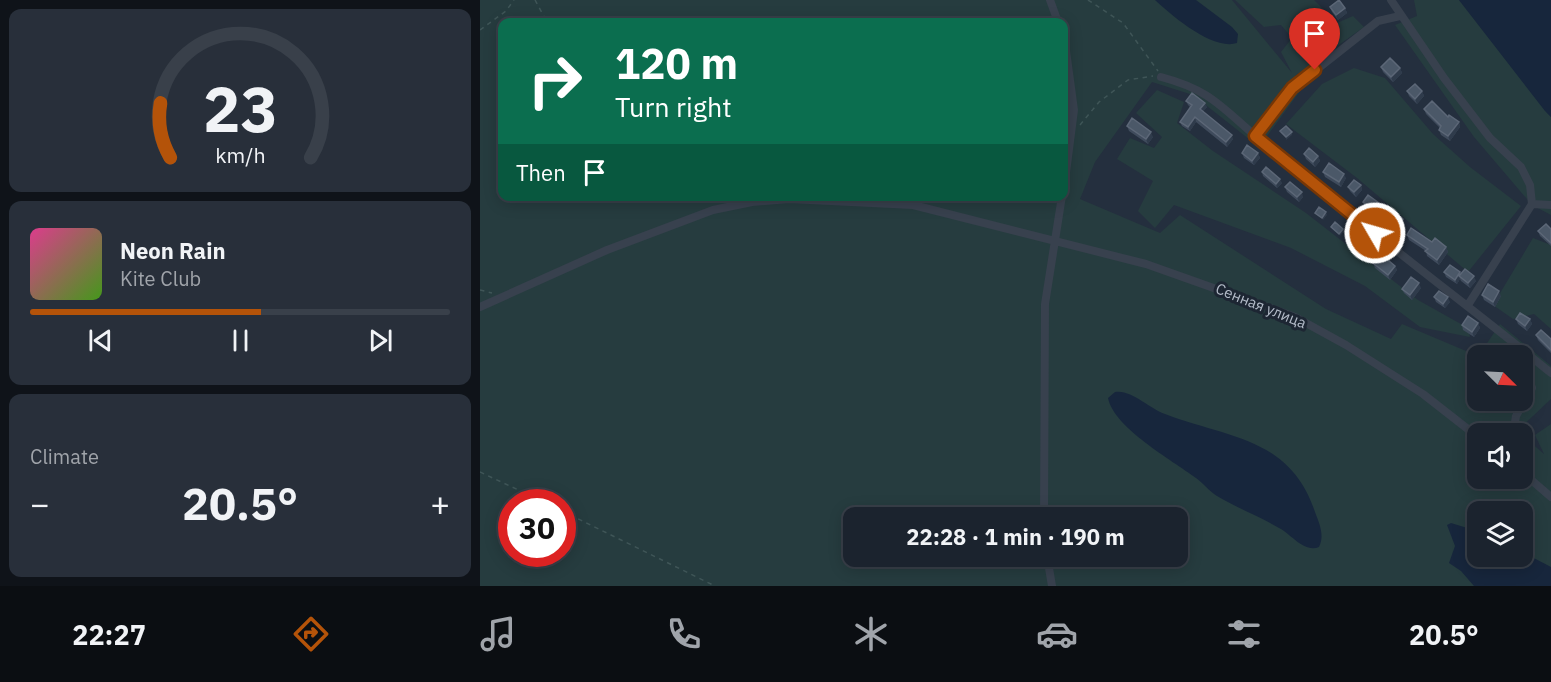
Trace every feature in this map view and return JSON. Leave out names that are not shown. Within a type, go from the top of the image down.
[{"type":"street","points":[[1050,0],[1057,18]]},
{"type":"street","points":[[1391,0],[1400,16],[1490,138],[1521,167],[1530,185],[1532,204],[1468,305]]},
{"type":"street","points":[[1255,136],[1292,88],[1378,21],[1400,16]]},
{"type":"street","points":[[1068,66],[1074,110],[1068,154]]},
{"type":"street","points":[[1161,77],[1188,84],[1206,93],[1356,219],[1468,305],[1514,345]]},
{"type":"street","name":"Сенная улица","points":[[480,307],[607,250],[713,210],[764,201]]},
{"type":"street","name":"Сенная улица","points":[[830,201],[913,205],[1054,239],[1146,264],[1295,317],[1346,345],[1424,394],[1467,428]]},
{"type":"street","points":[[1044,507],[1045,304],[1061,201]]},
{"type":"street","points":[[1532,204],[1551,205]]},
{"type":"street","points":[[1533,360],[1551,373]]},
{"type":"street","points":[[1533,481],[1551,497]]},
{"type":"street","points":[[1049,567],[1052,586]]},
{"type":"path","points":[[480,30],[506,10],[514,0]]},
{"type":"path","points":[[535,0],[545,18]]},
{"type":"path","points":[[1070,137],[1099,102],[1128,80],[1161,77],[1124,23],[1088,0]]},
{"type":"path","points":[[480,290],[502,296]]},
{"type":"path","points":[[480,472],[516,489]]},
{"type":"path","points":[[576,518],[715,586]]},
{"type":"green space","points":[[480,0],[1232,0],[1292,73],[1281,52],[1292,38],[1281,25],[1264,27],[1235,0],[1314,0],[1337,23],[1353,16],[1364,27],[1295,76],[1303,87],[1259,147],[1193,95],[1152,82],[1095,162],[1080,199],[1160,233],[1180,215],[1326,309],[1391,339],[1402,324],[1467,351],[1467,411],[1533,411],[1533,351],[1551,366],[1551,399],[1526,423],[1467,423],[1467,489],[1533,489],[1533,445],[1544,454],[1535,435],[1551,424],[1551,586],[480,586]]},
{"type":"green space","points":[[1414,0],[1459,0],[1551,117],[1551,215],[1532,205],[1474,137],[1395,25],[1417,16]]},
{"type":"green space","points":[[1354,68],[1385,78],[1433,134],[1470,167],[1521,206],[1468,272],[1357,178],[1286,124],[1322,84]]},
{"type":"green space","points":[[1157,90],[1184,102],[1177,123],[1213,151],[1306,213],[1418,300],[1468,328],[1470,337],[1420,327],[1365,286],[1291,248],[1174,205],[1155,228],[1138,211],[1153,181],[1117,159],[1130,138],[1154,148],[1162,137],[1136,113]]},
{"type":"green space","points":[[1533,238],[1551,245],[1551,329],[1534,314],[1513,319],[1493,305]]},
{"type":"green space","points":[[1500,324],[1526,345],[1486,345]]},
{"type":"water","points":[[1155,0],[1196,0],[1232,27],[1238,34],[1237,43],[1216,42],[1205,37]]},
{"type":"water","points":[[1459,0],[1551,0],[1551,117],[1545,111]]},
{"type":"water","points":[[1115,392],[1127,393],[1165,414],[1234,436],[1273,454],[1290,468],[1304,487],[1321,529],[1319,547],[1303,545],[1279,528],[1217,496],[1196,478],[1145,443],[1121,421],[1113,409],[1108,398]]},
{"type":"water","points":[[1451,523],[1467,528],[1467,567],[1533,567],[1533,558],[1551,567],[1551,586],[1474,586],[1461,571],[1449,563],[1455,546],[1447,525]]},
{"type":"building","points":[[1339,0],[1345,8],[1336,15],[1330,7]]},
{"type":"building","points":[[1390,58],[1400,68],[1391,77],[1381,67]]},
{"type":"building","points":[[1415,84],[1422,91],[1415,99],[1407,91]]},
{"type":"building","points":[[1192,93],[1205,103],[1200,109],[1232,135],[1226,142],[1195,117],[1188,127],[1180,122],[1192,105],[1186,101]]},
{"type":"building","points":[[1432,101],[1448,117],[1449,115],[1459,122],[1448,136],[1439,130],[1441,126],[1424,109]]},
{"type":"building","points":[[1132,118],[1151,132],[1146,139],[1127,126]]},
{"type":"building","points":[[1286,126],[1292,132],[1286,137],[1280,131]]},
{"type":"building","points":[[1247,145],[1258,153],[1252,161],[1242,153]]},
{"type":"building","points":[[1309,148],[1318,156],[1313,162],[1304,154]]},
{"type":"building","points":[[1329,163],[1344,174],[1339,182],[1323,172]]},
{"type":"building","points":[[1266,167],[1280,179],[1276,184],[1262,172]]},
{"type":"building","points":[[1354,180],[1361,185],[1354,192],[1348,187]]},
{"type":"building","points":[[1290,182],[1302,192],[1297,197],[1285,187]]},
{"type":"building","points":[[1368,195],[1383,206],[1378,213],[1363,202]]},
{"type":"building","points":[[1319,207],[1326,212],[1322,218],[1315,213]]},
{"type":"building","points":[[1397,214],[1403,219],[1397,227],[1391,222]]},
{"type":"building","points":[[1335,222],[1343,229],[1339,234],[1331,227]]},
{"type":"building","points":[[1546,224],[1551,229],[1551,243],[1538,231]]},
{"type":"building","points":[[1411,228],[1432,242],[1435,238],[1446,247],[1437,260],[1425,251],[1428,249],[1407,235]]},
{"type":"building","points":[[1356,235],[1367,245],[1361,253],[1349,244]]},
{"type":"building","points":[[1381,254],[1395,266],[1388,275],[1373,263]]},
{"type":"building","points":[[1450,265],[1460,272],[1455,280],[1444,272]]},
{"type":"building","points":[[1465,269],[1474,276],[1468,283],[1459,276]]},
{"type":"building","points":[[1411,277],[1419,283],[1410,295],[1402,289]]},
{"type":"building","points":[[1488,284],[1499,291],[1493,302],[1482,295]]},
{"type":"building","points":[[1439,291],[1448,297],[1443,304],[1434,297]]},
{"type":"building","points":[[1520,313],[1530,319],[1525,326],[1516,319]]},
{"type":"building","points":[[1468,316],[1478,323],[1472,332],[1462,325]]},
{"type":"building","points":[[1541,330],[1551,339],[1551,350],[1536,335]]},
{"type":"route","points":[[1315,70],[1292,88],[1255,136],[1375,233]]}]
